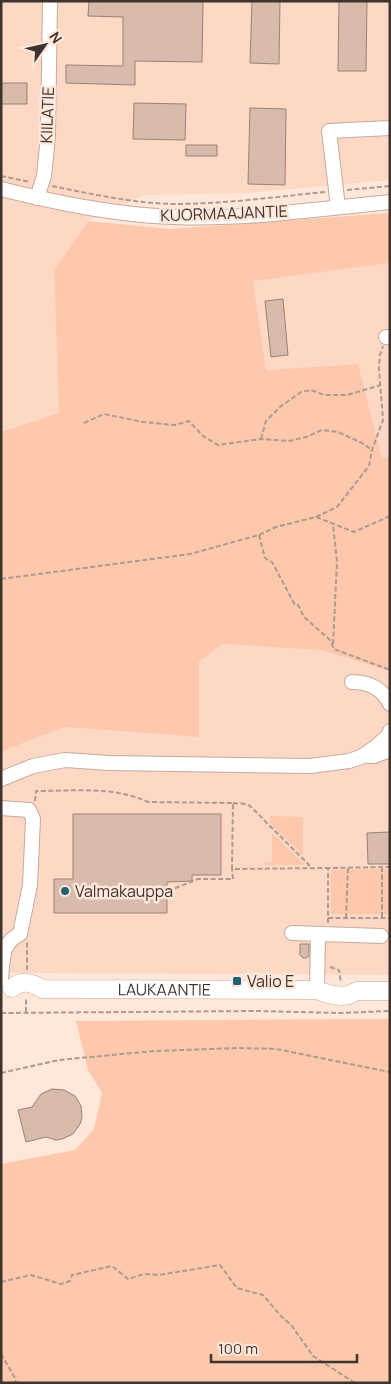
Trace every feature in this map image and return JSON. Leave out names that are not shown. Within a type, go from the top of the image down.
[{"type":"main road","name":"LAUKAANTIE","points":[[18,987],[317,990],[341,996],[357,991],[390,991]]},
{"type":"street","name":"KIILATIE","points":[[38,198],[42,184],[48,136],[50,1]]},
{"type":"street","points":[[338,207],[329,131],[390,128]]},
{"type":"street","name":"KUORMAAJANTIE","points":[[1,189],[38,198],[120,213],[175,217],[244,216],[390,202]]},
{"type":"street","points":[[352,682],[362,682],[376,688],[385,695],[390,704]]},
{"type":"street","points":[[1,779],[33,766],[65,760],[110,763],[310,766],[349,762],[361,757],[381,742],[388,736],[390,731]]},
{"type":"street","points":[[361,757],[374,756],[390,750]]},
{"type":"street","points":[[1,808],[30,810],[32,816],[30,886],[23,922],[20,934],[12,938],[5,948],[18,987]]},
{"type":"street","points":[[292,933],[381,936]]},
{"type":"street","points":[[317,990],[322,934]]},
{"type":"path","points":[[1,176],[118,199],[172,204],[220,202],[390,186]]},
{"type":"path","points":[[1,578],[190,554],[259,535],[276,527],[316,517],[337,507],[369,466],[372,450],[383,420],[380,355],[388,337]]},
{"type":"path","points":[[261,439],[266,421],[280,407],[301,392],[311,390],[324,395],[347,395],[381,385]]},
{"type":"path","points":[[84,423],[104,414],[143,422],[176,425],[189,421],[203,436],[218,445],[261,439],[289,441],[306,437],[322,430],[338,432],[362,443],[372,450]]},
{"type":"path","points":[[316,517],[354,532],[390,516]]},
{"type":"path","points":[[333,524],[337,562],[333,645]]},
{"type":"path","points":[[259,535],[265,558],[272,562],[295,605],[298,605],[304,617],[330,640],[334,649],[390,670]]},
{"type":"path","points":[[32,816],[36,791],[121,793],[135,796],[148,802],[246,804],[309,865],[308,869]]},
{"type":"path","points":[[168,891],[198,879],[233,879],[233,804]]},
{"type":"path","points":[[382,867],[382,918]]},
{"type":"path","points":[[232,870],[390,867]]},
{"type":"path","points":[[322,934],[328,918],[328,868]]},
{"type":"path","points":[[346,918],[348,868]]},
{"type":"path","points":[[328,918],[390,918]]},
{"type":"path","points":[[23,922],[27,941],[18,987],[26,1012]]},
{"type":"path","points":[[326,963],[327,967]]},
{"type":"path","points":[[1,1013],[256,1011],[340,1013],[390,1011]]},
{"type":"path","points":[[1,1073],[59,1060],[154,1051],[239,1048],[276,1049],[390,1072]]},
{"type":"path","points":[[1,1282],[31,1276],[61,1284],[70,1281],[72,1275],[112,1266],[128,1278],[144,1274],[158,1275],[220,1265],[237,1288],[263,1295],[292,1326],[313,1356],[355,1383]]},
{"type":"path","points":[[1,1354],[16,1383]]},
{"type":"shaded area","points":[[1,1],[390,1],[390,180],[248,193],[144,195],[88,221],[54,270],[59,413],[1,432]]},
{"type":"shaded area","points":[[390,213],[390,263],[253,281],[266,370],[358,364],[382,458],[390,457],[390,671],[321,650],[222,644],[199,662],[199,737],[64,727],[8,749],[1,754],[1,432],[59,413],[54,270],[88,221],[171,229]]},
{"type":"shaded area","points":[[390,263],[390,457],[382,458],[358,364],[266,370],[253,280]]},
{"type":"shaded area","points":[[222,644],[321,650],[390,671],[390,975],[1,973],[1,754],[8,749],[64,727],[198,737],[199,662]]},
{"type":"shaded area","points":[[270,816],[303,817],[303,856],[270,823]]},
{"type":"shaded area","points":[[272,833],[304,865],[265,865],[265,862],[272,862]]},
{"type":"shaded area","points":[[390,869],[390,914],[331,914],[331,870]]},
{"type":"shaded area","points":[[390,1019],[390,1383],[1,1383],[1,1164],[75,1150],[94,1129],[102,1093],[88,1070],[76,1021]]},
{"type":"building","points":[[89,1],[203,1],[202,62],[135,61],[135,85],[66,83],[66,65],[123,66],[123,17],[88,16]]},
{"type":"building","points":[[252,1],[280,1],[279,64],[250,63]]},
{"type":"building","points":[[339,1],[367,1],[366,71],[338,71]]},
{"type":"building","points":[[1,83],[27,83],[27,104],[1,104]]},
{"type":"building","points":[[134,103],[186,104],[185,140],[133,139]]},
{"type":"building","points":[[250,108],[286,109],[285,185],[248,184]]},
{"type":"building","points":[[186,145],[217,145],[217,156],[186,156]]},
{"type":"building","points":[[283,299],[288,355],[271,357],[265,301]]},
{"type":"building","points":[[73,814],[221,814],[221,875],[192,875],[192,881],[167,882],[167,913],[54,913],[54,879],[73,879]]},
{"type":"building","points":[[390,832],[390,864],[368,864],[367,833]]},
{"type":"building","points":[[300,944],[309,944],[309,956],[306,958],[300,955]]},
{"type":"building","points":[[52,1089],[64,1090],[75,1096],[81,1106],[82,1118],[80,1124],[73,1134],[62,1139],[56,1140],[46,1137],[26,1142],[18,1110],[32,1107],[41,1094]]},
{"type":"place","name":"Valmakauppa","points":[[65,891]]},
{"type":"place","name":"Valio E","points":[[237,981]]}]
